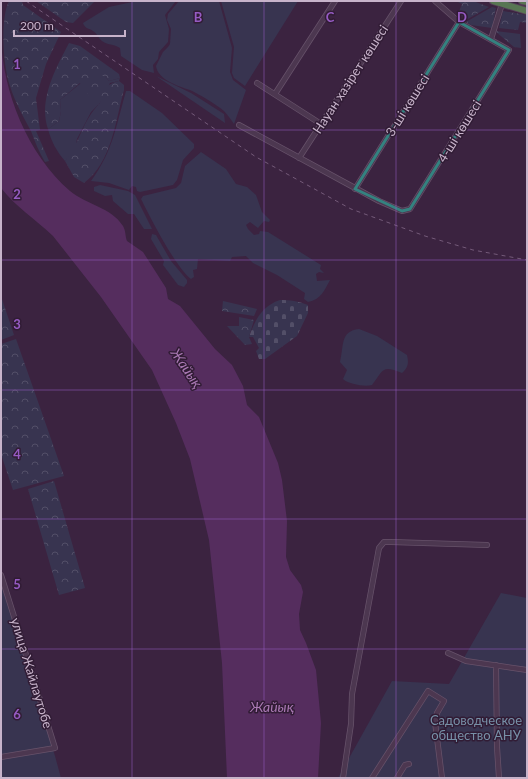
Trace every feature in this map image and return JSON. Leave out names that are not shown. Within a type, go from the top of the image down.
[{"type":"highway","points":[[492,1],[527,11]]},
{"type":"highway","points":[[522,1],[527,2]]},
{"type":"street","points":[[275,94],[335,1]]},
{"type":"street","name":"Науан хазірет көшесі","points":[[299,158],[400,1]]},
{"type":"street","points":[[435,1],[459,22],[491,39],[502,4]]},
{"type":"street","name":"3-шi көшесі","points":[[355,189],[459,22]]},
{"type":"street","name":"4-шi көшесі","points":[[355,189],[402,212],[410,209],[509,50],[491,39]]},
{"type":"street","points":[[257,83],[322,124]]},
{"type":"street","points":[[239,125],[355,189]]},
{"type":"street","points":[[343,778],[351,724],[352,694],[379,548],[384,542],[488,545]]},
{"type":"street","name":"улица Жайлаутобе","points":[[1,575],[55,748],[1,757]]},
{"type":"street","points":[[448,653],[466,661],[527,670]]},
{"type":"street","points":[[496,665],[499,778]]},
{"type":"street","points":[[372,778],[428,691],[444,701],[437,712],[435,722],[442,778]]},
{"type":"street","points":[[397,778],[405,765],[409,764]]},
{"type":"highlighted area","points":[[459,22],[509,50],[410,209],[402,211],[355,189]]},
{"type":"green space","points":[[9,1],[22,1],[23,5],[61,32],[46,64],[36,98],[40,130],[36,131],[49,161],[45,162],[12,92],[8,77],[4,55],[4,19]]},
{"type":"green space","points":[[36,1],[95,1],[73,23],[66,22]]},
{"type":"green space","points":[[137,1],[176,1],[165,15],[169,29],[168,42],[159,52],[158,59],[153,65],[154,73],[142,70],[121,56],[120,48],[102,41],[83,23],[109,7]]},
{"type":"green space","points":[[179,1],[219,1],[232,48],[230,72],[233,80],[246,90],[234,124],[217,106],[190,90],[169,82],[160,75],[158,71],[156,66],[163,52],[170,44],[171,29],[167,20],[168,14]]},
{"type":"green space","points":[[221,1],[298,1],[245,86],[234,78],[232,73],[234,47]]},
{"type":"green space","points":[[456,1],[473,1],[489,7],[466,20],[466,17],[458,14],[462,4]]},
{"type":"green space","points":[[492,7],[496,8],[492,28],[471,25],[466,22]]},
{"type":"green space","points":[[503,11],[527,15],[527,23],[520,22],[518,30],[499,28]]},
{"type":"green space","points":[[495,31],[520,34],[521,48],[514,47]]},
{"type":"green space","points":[[69,43],[80,46],[119,74],[120,78],[109,81],[105,76],[98,76],[99,86],[90,97],[80,83],[60,100],[61,111],[59,121],[48,129],[45,118],[47,96],[54,74]]},
{"type":"green space","points":[[98,76],[105,76],[109,81],[120,78],[119,81],[110,83],[100,103],[91,112],[77,139],[75,150],[65,161],[59,154],[48,129],[59,121],[61,111],[60,100],[81,83],[86,90]]},
{"type":"green space","points":[[156,76],[191,93],[224,114],[225,123]]},
{"type":"green space","points":[[119,81],[124,85],[124,90],[115,128],[107,153],[101,164],[84,183],[74,177],[65,161],[89,117],[100,103],[105,88]]},
{"type":"green space","points":[[126,91],[130,91],[162,113],[194,144],[194,148],[183,160],[177,180],[173,185],[140,192],[137,191],[136,187],[132,186],[129,190],[109,183],[91,181],[109,149]]},
{"type":"green space","points":[[201,152],[226,169],[236,184],[247,187],[256,195],[262,212],[270,220],[269,222],[264,221],[258,228],[250,222],[246,225],[254,235],[259,234],[260,231],[268,232],[321,265],[320,269],[324,273],[319,272],[316,274],[317,281],[330,280],[319,297],[308,302],[304,299],[305,293],[277,275],[253,263],[246,256],[232,257],[230,261],[198,259],[197,269],[193,270],[194,277],[191,279],[185,273],[164,242],[141,199],[143,196],[176,188],[181,183],[185,166]]},
{"type":"green space","points":[[100,185],[128,191],[135,195],[152,229],[144,229],[134,214],[128,214],[113,201],[112,195],[105,196],[94,191],[94,187]]},
{"type":"green space","points":[[152,234],[156,235],[171,261],[187,280],[184,287],[178,285],[163,265],[164,261],[151,239]]},
{"type":"green space","points":[[1,296],[14,335],[1,340]]},
{"type":"green space","points":[[280,300],[294,301],[308,305],[308,313],[297,336],[265,359],[259,359],[256,351],[259,348],[253,337],[249,337],[260,314],[268,306]]},
{"type":"green space","points":[[223,301],[257,309],[254,316],[222,311]]},
{"type":"green space","points":[[239,317],[254,320],[249,337],[252,344],[245,345],[227,326],[239,326]]},
{"type":"green space","points":[[359,329],[377,336],[407,355],[408,365],[406,369],[402,373],[390,369],[383,370],[372,385],[369,386],[353,384],[345,381],[343,379],[347,370],[340,362],[344,340],[353,330]]},
{"type":"green space","points":[[16,339],[64,476],[13,490],[1,454],[1,344]]},
{"type":"green space","points":[[54,481],[85,588],[59,595],[28,489]]},
{"type":"green space","points":[[1,584],[55,756],[61,778],[1,778]]},
{"type":"green space","name":"Садоводческое общество АНУ","points":[[501,593],[527,598],[527,778],[338,778],[392,681],[449,684]]},
{"type":"water","name":"Жайық","points":[[1,36],[6,78],[12,100],[30,141],[42,159],[55,176],[70,191],[112,214],[118,220],[124,228],[127,241],[143,252],[166,288],[168,299],[180,306],[215,349],[232,365],[243,386],[247,405],[259,417],[278,463],[282,480],[287,521],[286,557],[290,570],[301,585],[303,592],[299,614],[300,630],[316,670],[321,723],[318,778],[227,778],[222,663],[209,540],[190,459],[176,423],[152,370],[101,297],[53,236],[19,207],[1,188]]},
{"type":"railway","points":[[26,1],[256,157],[351,209],[425,236],[473,250],[527,260]]}]
